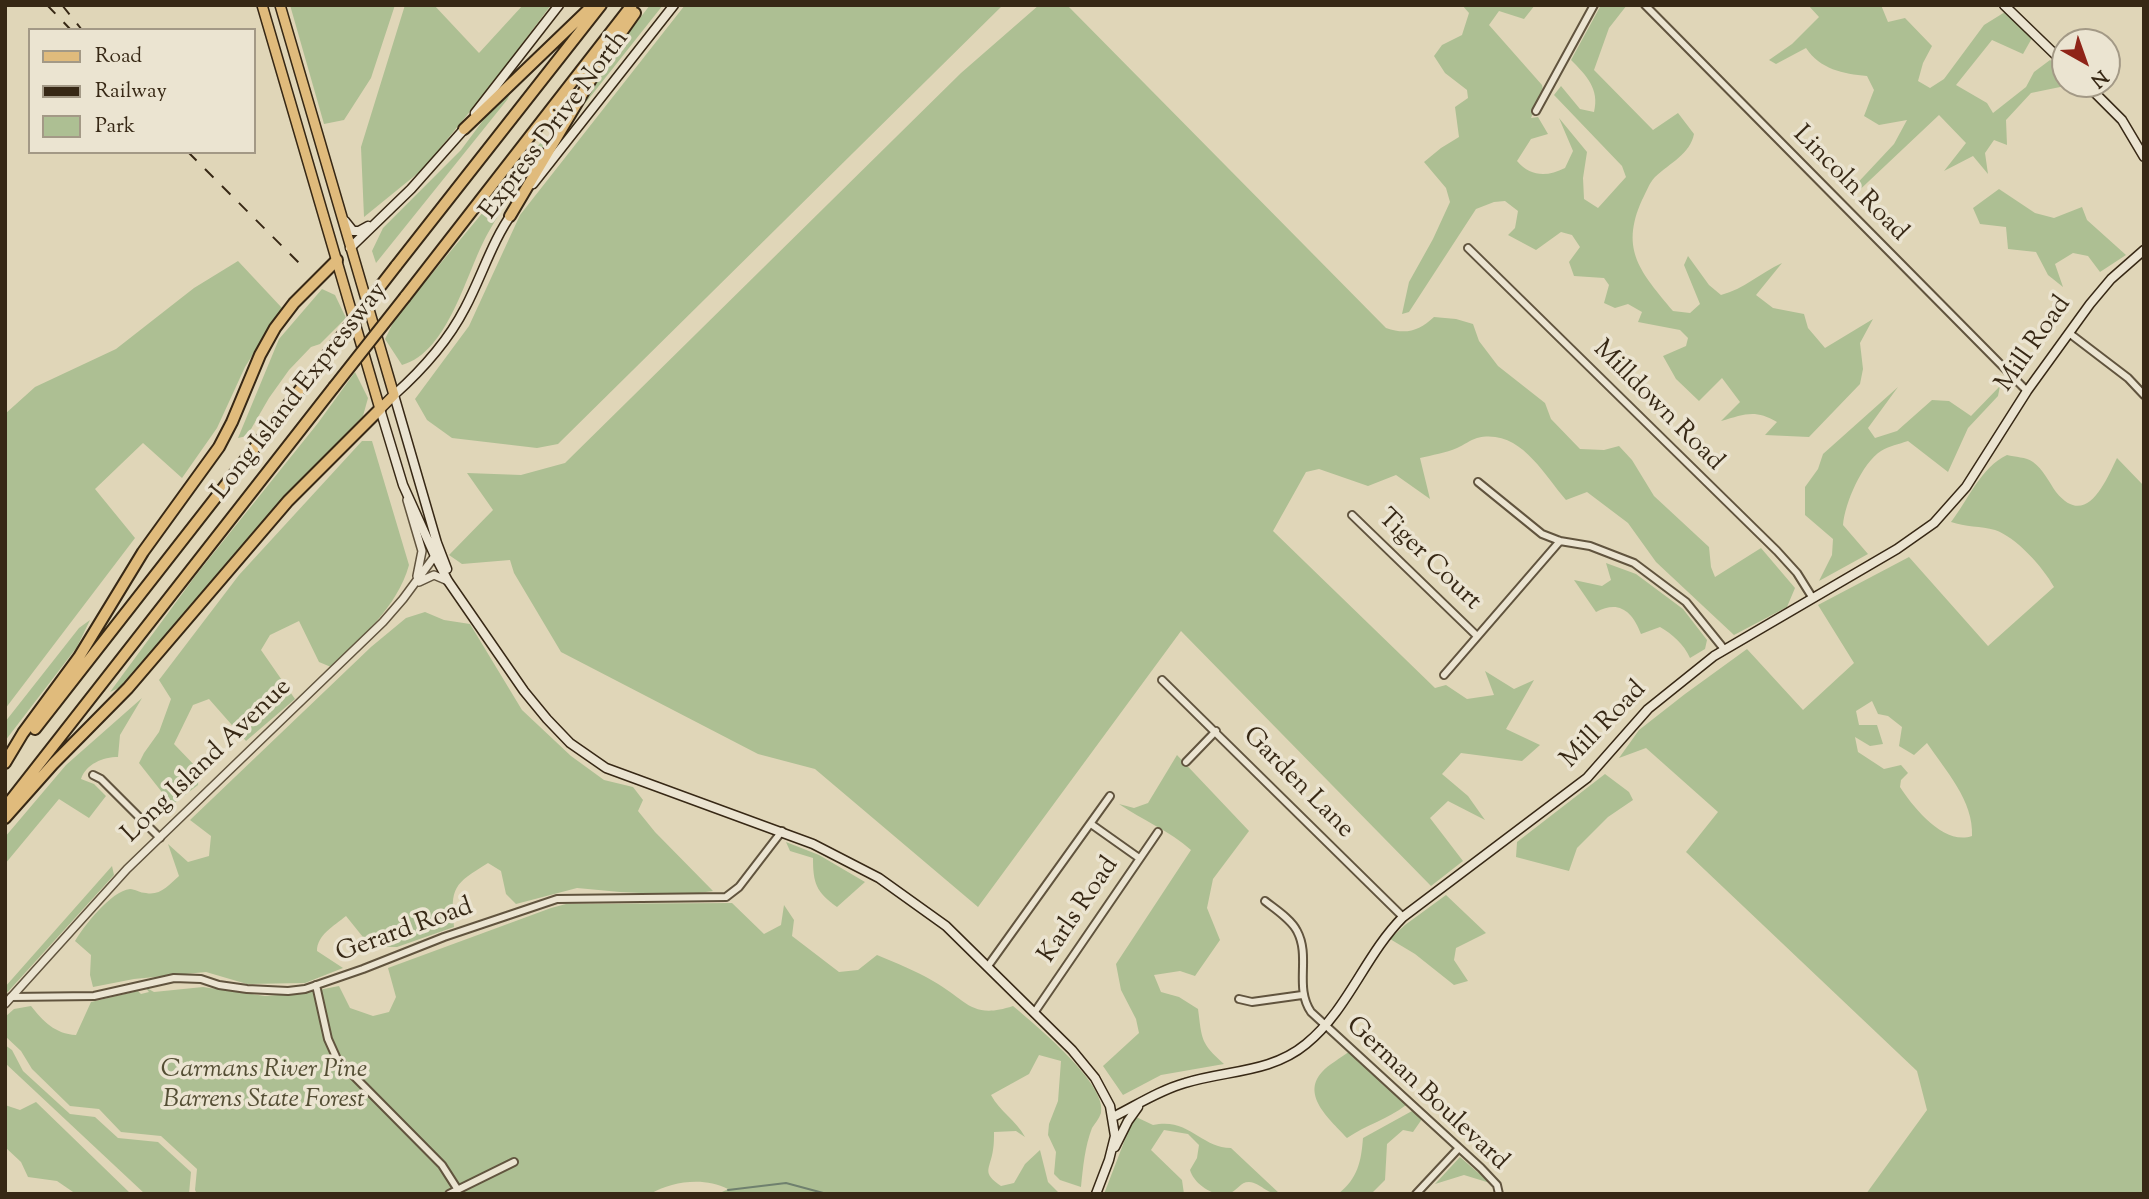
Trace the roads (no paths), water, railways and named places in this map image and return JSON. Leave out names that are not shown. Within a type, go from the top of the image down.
[{"type":"highway","points":[[464,129],[504,89],[561,39],[593,5]]},
{"type":"highway","name":"Long Island Expressway","points":[[5,765],[601,5]]},
{"type":"highway","name":"Long Island Expressway","points":[[5,807],[632,5]]},
{"type":"highway","points":[[510,216],[606,54],[640,5]]},
{"type":"highway","points":[[5,765],[23,733],[79,657],[143,552],[219,447],[275,328],[293,303],[337,260]]},
{"type":"highway","points":[[5,818],[53,764],[128,688],[288,501],[380,409]]},
{"type":"main road","points":[[262,5],[403,485],[457,591],[535,705],[582,752],[606,768],[782,831],[848,861],[899,890],[935,917],[988,966],[1086,1065],[1107,1099],[1115,1136],[1096,1194]]},
{"type":"main road","points":[[280,5],[437,553],[448,581],[457,591]]},
{"type":"main road","points":[[337,260],[424,176],[464,129],[559,5]]},
{"type":"main road","name":"Express Drive North","points":[[380,409],[425,366],[450,334],[510,216],[674,5]]},
{"type":"main road","points":[[2004,5],[2051,50]]},
{"type":"main road","points":[[2100,98],[2122,120],[2144,157]]},
{"type":"main road","points":[[340,215],[351,230],[356,231],[383,217]]},
{"type":"main road","name":"Mill Road","points":[[1113,1118],[1183,1083],[1249,1071],[1300,1049],[1325,1026],[1384,938],[1403,917],[1587,778],[1648,709],[1724,649],[1897,549],[1934,523],[1971,481],[2027,391],[2069,333],[2111,279],[2144,250]]},
{"type":"main road","points":[[1111,1152],[1132,1114],[1145,1100]]},
{"type":"street","points":[[1536,111],[1594,5]]},
{"type":"street","name":"Lincoln Road","points":[[1645,5],[2027,391]]},
{"type":"street","name":"Milldown Road","points":[[1468,248],[1777,551],[1797,573],[1812,597]]},
{"type":"street","points":[[2069,333],[2128,378],[2144,395]]},
{"type":"street","points":[[1478,482],[1542,534],[1634,563],[1686,602],[1724,649]]},
{"type":"street","points":[[403,485],[422,551],[413,587]]},
{"type":"street","name":"Tiger Court","points":[[1352,515],[1476,636]]},
{"type":"street","points":[[1444,675],[1560,541]]},
{"type":"street","name":"Long Island Avenue","points":[[8,1001],[88,910],[373,632],[413,587],[437,553]]},
{"type":"street","points":[[413,587],[434,575],[448,581]]},
{"type":"street","name":"Garden Lane","points":[[1163,680],[1403,917]]},
{"type":"street","points":[[1186,762],[1216,731]]},
{"type":"street","points":[[93,775],[101,779],[160,838]]},
{"type":"street","points":[[988,966],[1110,796]]},
{"type":"street","points":[[1091,824],[1139,859]]},
{"type":"street","name":"Gerard Road","points":[[8,1001],[94,996],[173,978],[201,979],[219,985],[288,991],[316,985],[444,937],[557,899],[726,897],[739,887],[782,831]]},
{"type":"street","name":"Karls Road","points":[[1034,1013],[1158,832]]},
{"type":"street","points":[[1239,999],[1252,1002],[1302,995],[1303,950],[1297,930],[1265,901]]},
{"type":"street","points":[[316,985],[328,1039],[337,1059],[442,1165],[458,1190]]},
{"type":"street","name":"German Boulevard","points":[[1302,995],[1311,1012],[1325,1026],[1359,1054],[1493,1180],[1499,1194]]},
{"type":"street","points":[[1416,1194],[1459,1148]]},
{"type":"street","points":[[449,1194],[514,1162]]},
{"type":"waterway","points":[[728,1190],[786,1183],[827,1194]]},
{"type":"railway","points":[[47,5],[69,28]]},
{"type":"railway","points":[[62,5],[80,28]]},
{"type":"railway","points":[[190,154],[300,264]]},
{"type":"park label","name":"Carmans River Pine Barrens State Forest","points":[[264,1087]]}]
